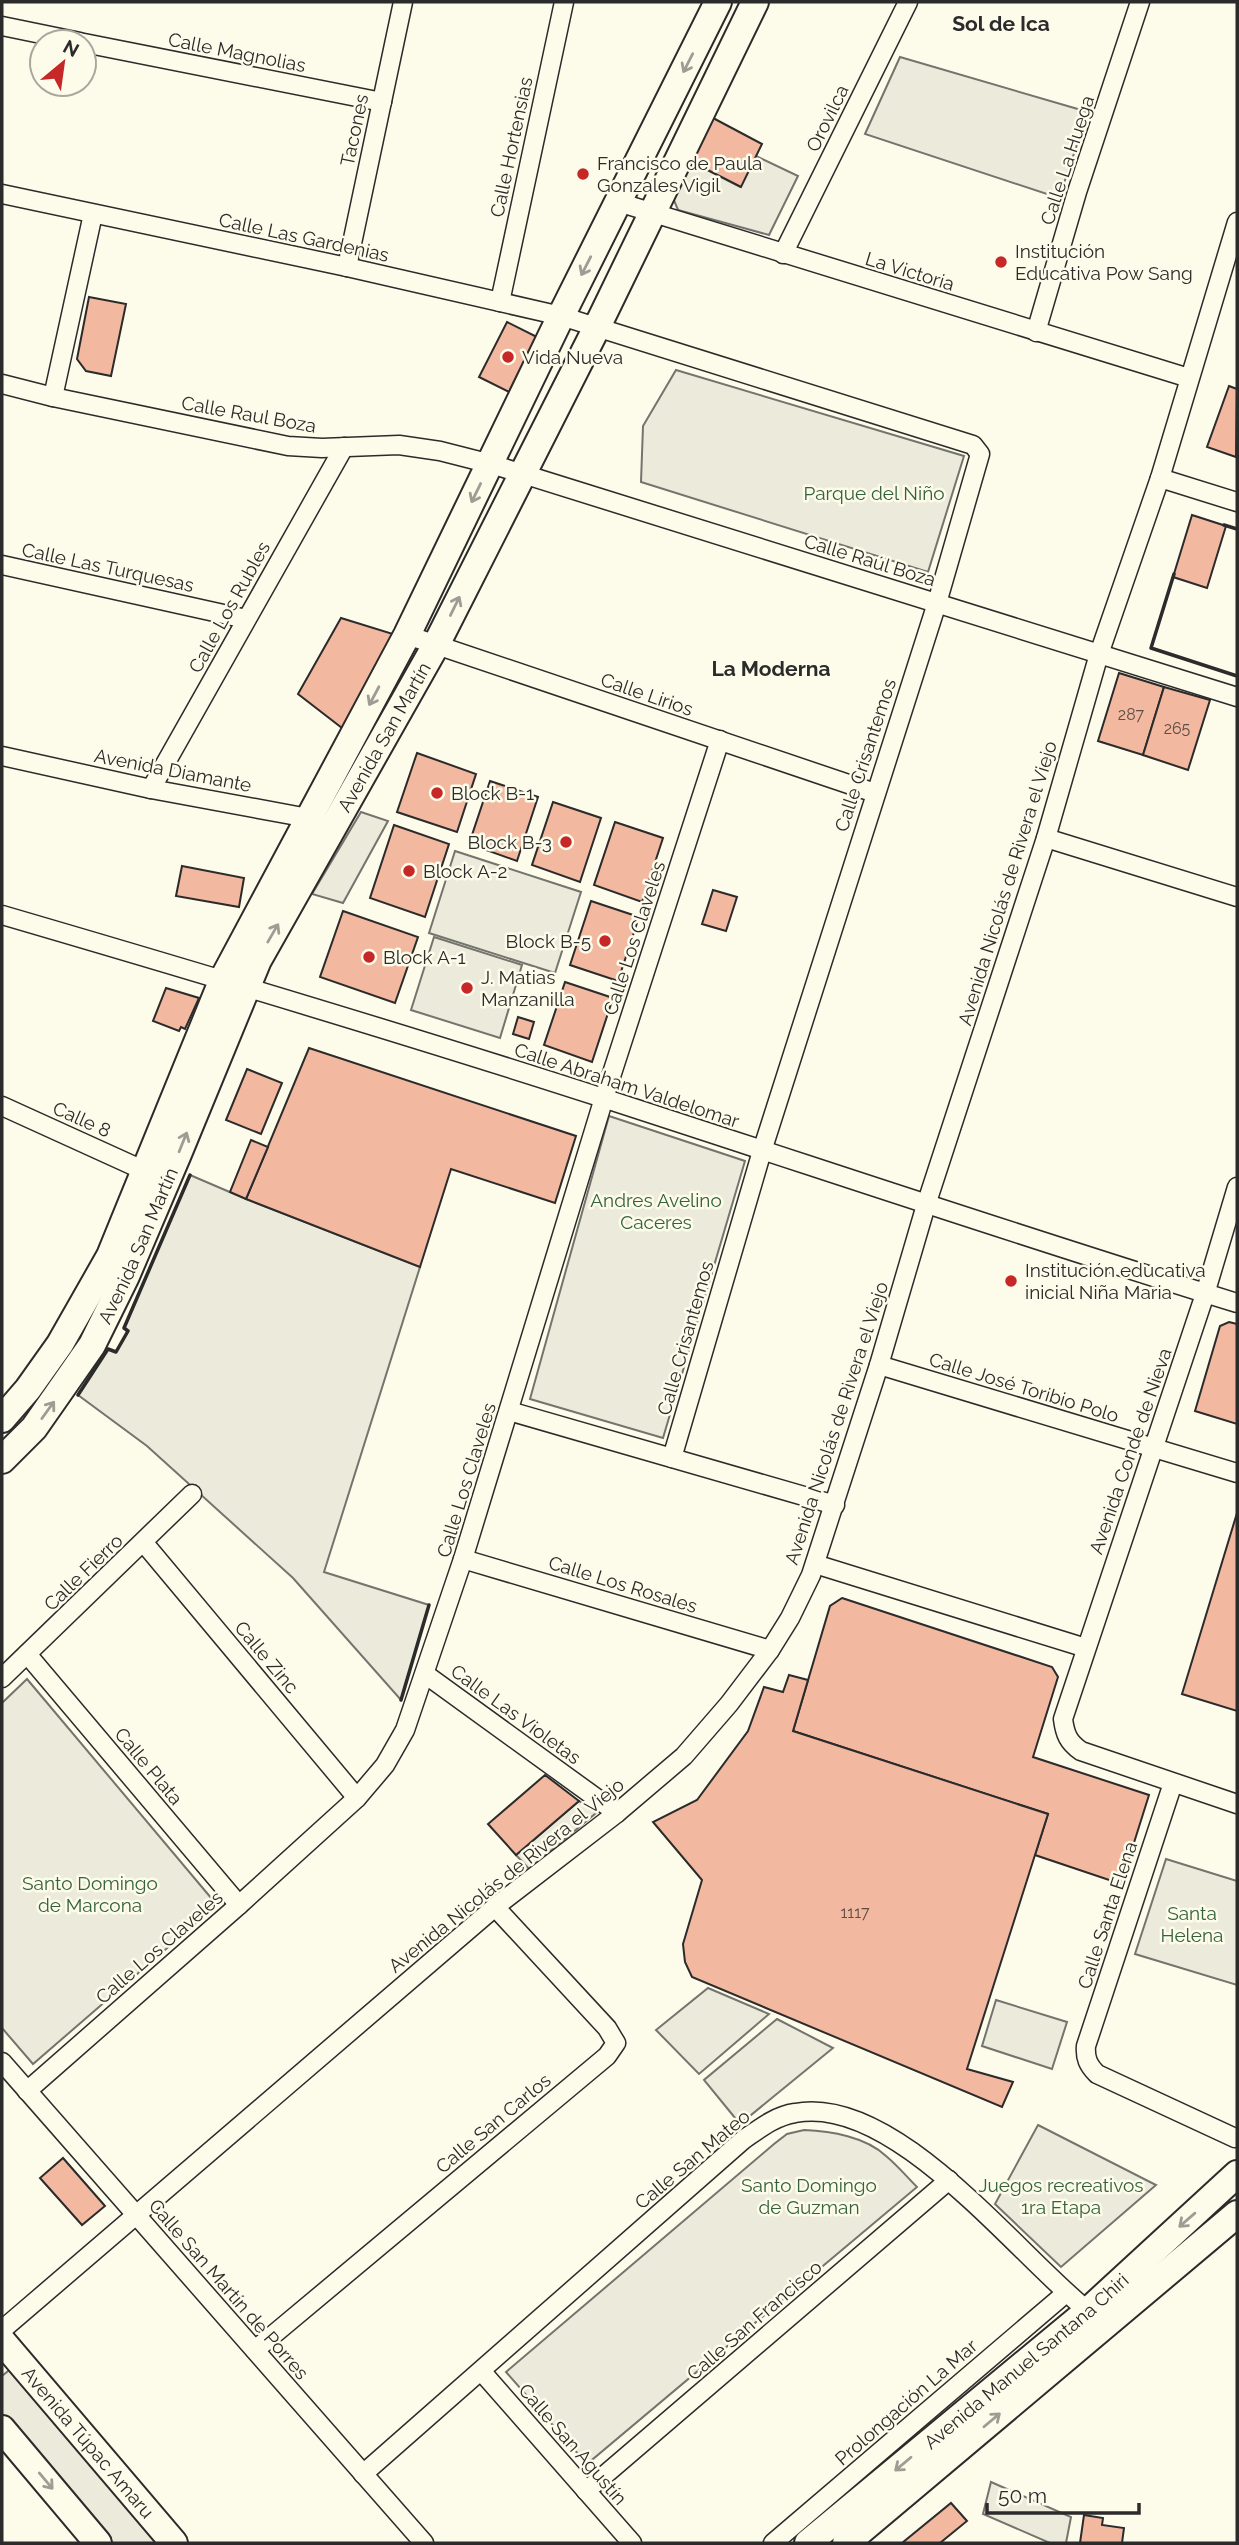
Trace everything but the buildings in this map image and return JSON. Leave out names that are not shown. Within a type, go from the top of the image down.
[{"type":"main road","name":"Avenida San Martín","points":[[2,1419],[28,1390],[82,1308],[110,1256],[145,1171],[309,818],[407,635],[561,316],[718,2]]},
{"type":"main road","name":"Avenida San Martín","points":[[2,1460],[34,1428],[92,1345],[163,1191],[234,983],[258,960],[436,645],[596,329],[755,2]]},
{"type":"main road","name":"Avenida Manuel Santana Chiri","points":[[846,2543],[1097,2317],[1237,2174]]},
{"type":"main road","name":"Avenida Manuel Santana Chiri","points":[[808,2543],[1097,2317],[1237,2214]]},
{"type":"main road","name":"Avenida Túpac Amaru","points":[[2,2341],[174,2543]]},
{"type":"main road","points":[[2,2429],[98,2543]]},
{"type":"street","name":"Tacones","points":[[347,267],[403,2]]},
{"type":"street","name":"Calle Hortensias","points":[[500,302],[564,2]]},
{"type":"street","name":"Orovilca","points":[[783,254],[908,2]]},
{"type":"street","name":"Calle La Huega","points":[[1036,332],[1136,3]]},
{"type":"street","name":"Calle Magnolias","points":[[2,26],[28,31]]},
{"type":"street","name":"Calle Magnolias","points":[[98,45],[382,102]]},
{"type":"street","name":"Calle Las Gardenias","points":[[2,194],[347,267],[561,316],[596,329]]},
{"type":"street","name":"La Victoria","points":[[618,202],[1189,378]]},
{"type":"street","points":[[52,397],[93,214]]},
{"type":"street","name":"Avenida Nicolás de Rivera el Viejo","points":[[2,2330],[495,1907],[617,1813],[684,1756],[729,1704],[770,1650],[790,1618],[815,1564],[835,1506],[926,1205],[1046,838],[1099,654],[1160,478],[1237,222]]},
{"type":"street","name":"Calle Crisantemos","points":[[596,329],[973,445],[980,454],[937,603],[762,1151],[671,1458]]},
{"type":"street","name":"Calle Raul Boza","points":[[2,384],[52,397],[288,446],[399,445],[440,451],[491,464]]},
{"type":"street","name":"Calle Los Rubles","points":[[151,789],[344,447]]},
{"type":"street","name":"Calle Raúl Boza","points":[[491,464],[1237,697]]},
{"type":"street","points":[[1160,478],[1237,502]]},
{"type":"street","name":"Calle Las Turquesas","points":[[2,565],[246,619]]},
{"type":"street","name":"Calle Lirios","points":[[407,635],[875,793]]},
{"type":"street","name":"Calle Los Claveles","points":[[27,2091],[358,1798],[385,1765],[405,1730],[463,1559],[604,1098],[720,740]]},
{"type":"street","name":"Avenida Diamante","points":[[2,756],[151,789],[337,823]]},
{"type":"street","points":[[1046,838],[1237,897]]},
{"type":"street","name":"Calle Abraham Valdelomar","points":[[2,915],[234,983],[604,1098],[926,1205],[1237,1303]]},
{"type":"street","name":"Calle 8","points":[[2,1106],[145,1171]]},
{"type":"street","name":"Avenida Conde de Nieva","points":[[1173,1783],[1081,1751],[1072,1745],[1064,1727],[1065,1710],[1205,1294],[1237,1188]]},
{"type":"street","name":"Calle José Toribio Polo","points":[[879,1366],[1237,1474]]},
{"type":"street","points":[[509,1411],[835,1506]]},
{"type":"street","name":"Calle Fierro","points":[[2,1678],[192,1494]]},
{"type":"street","name":"Calle Zinc","points":[[144,1543],[358,1798]]},
{"type":"street","name":"Calle Los Rosales","points":[[463,1559],[770,1650]]},
{"type":"street","points":[[815,1564],[1086,1648]]},
{"type":"street","name":"Calle Plata","points":[[27,1654],[239,1905]]},
{"type":"street","name":"Calle Las Violetas","points":[[425,1674],[617,1813]]},
{"type":"street","points":[[1173,1783],[1237,1804]]},
{"type":"street","name":"Calle Santa Elena","points":[[1173,1783],[1086,2046],[1087,2062],[1097,2074],[1235,2138]]},
{"type":"street","name":"Calle San Carlos","points":[[255,2350],[607,2056],[616,2043],[607,2028],[495,1907]]},
{"type":"street","name":"Calle San Martín de Porres","points":[[2,2062],[424,2543]]},
{"type":"street","name":"Calle San Mateo","points":[[363,2474],[743,2140],[781,2116],[797,2112],[838,2114],[857,2121],[912,2152],[949,2180],[1066,2292],[1097,2317]]},
{"type":"street","name":"Calle San Francisco","points":[[586,2491],[949,2180]]},
{"type":"street","name":"Prolongación La Mar","points":[[773,2543],[1066,2292]]},
{"type":"street","name":"Calle San Agustín","points":[[482,2372],[632,2543]]},
{"type":"green space","points":[[900,57],[1088,112],[1059,198],[865,134]]},
{"type":"green space","points":[[756,156],[798,176],[769,235],[678,210],[673,198],[692,162],[740,187]]},
{"type":"green space","name":"Parque del Niño","points":[[676,370],[964,456],[928,572],[641,482],[643,426]]},
{"type":"green space","name":"J. Matias Manzanilla","points":[[455,851],[581,892],[555,973],[429,933]]},
{"type":"green space","name":"J. Matias Manzanilla","points":[[434,937],[522,965],[500,1038],[411,1010]]},
{"type":"green space","name":"Andres Avelino Caceres","points":[[609,1116],[745,1161],[663,1438],[530,1399]]},
{"type":"green space","points":[[190,1175],[420,1267],[324,1572],[429,1605],[401,1700],[293,1578],[147,1446],[78,1395],[108,1349],[116,1352],[128,1331],[124,1328]]},
{"type":"green space","name":"Santo Domingo de Marcona","points":[[27,1679],[217,1905],[33,2064],[2,2028],[2,1703]]},
{"type":"green space","name":"Santa Helena","points":[[1166,1859],[1237,1881],[1237,1985],[1135,1954]]},
{"type":"green space","points":[[708,1988],[769,2014],[699,2074],[656,2030]]},
{"type":"green space","points":[[996,2000],[1067,2022],[1052,2069],[982,2046]]},
{"type":"green space","points":[[777,2019],[833,2048],[740,2124],[704,2080]]},
{"type":"green space","name":"Juegos recreativos 1ra Etapa","points":[[1038,2125],[1156,2185],[1061,2267],[995,2204]]},
{"type":"green space","name":"Santo Domingo de Guzman","points":[[804,2130],[837,2134],[869,2144],[878,2149],[917,2187],[587,2464],[506,2372],[774,2144],[787,2134]]},
{"type":"green space","points":[[13,2367],[162,2543],[110,2543],[2,2417],[2,2376]]},
{"type":"shaded area","points":[[361,812],[388,821],[343,903],[312,894]]},
{"type":"shaded area","points":[[579,1801],[596,1813],[529,1869],[516,1855]]},
{"type":"shaded area","points":[[991,2482],[1071,2517],[1066,2543],[1050,2543],[983,2514]]},
{"type":"wall","points":[[1224,525],[1237,529]]},
{"type":"wall","points":[[1174,574],[1151,648],[1237,676]]},
{"type":"wall","points":[[78,1395],[108,1349],[116,1352],[128,1331],[124,1328],[190,1175]]},
{"type":"wall","points":[[401,1700],[429,1605]]},
{"type":"place","name":"Francisco de Paula Gonzales Vigil","points":[[583,174]]},
{"type":"place","name":"Institución Educativa Pow Sang","points":[[1001,262]]},
{"type":"place","name":"Vida Nueva","points":[[508,357]]},
{"type":"place","name":"Block B-1","points":[[437,793]]},
{"type":"place","name":"Block B-3","points":[[566,842]]},
{"type":"place","name":"Block A-2","points":[[409,871]]},
{"type":"place","name":"Block B-5","points":[[605,941]]},
{"type":"place","name":"Block A-1","points":[[369,957]]},
{"type":"place","name":"J. Matias Manzanilla","points":[[467,988]]},
{"type":"place","name":"Institución educativa inicial Niña Maria","points":[[1011,1281]]},
{"type":"district","name":"Sol de Ica","points":[[1001,24]]},
{"type":"district","name":"La Moderna","points":[[771,669]]}]
